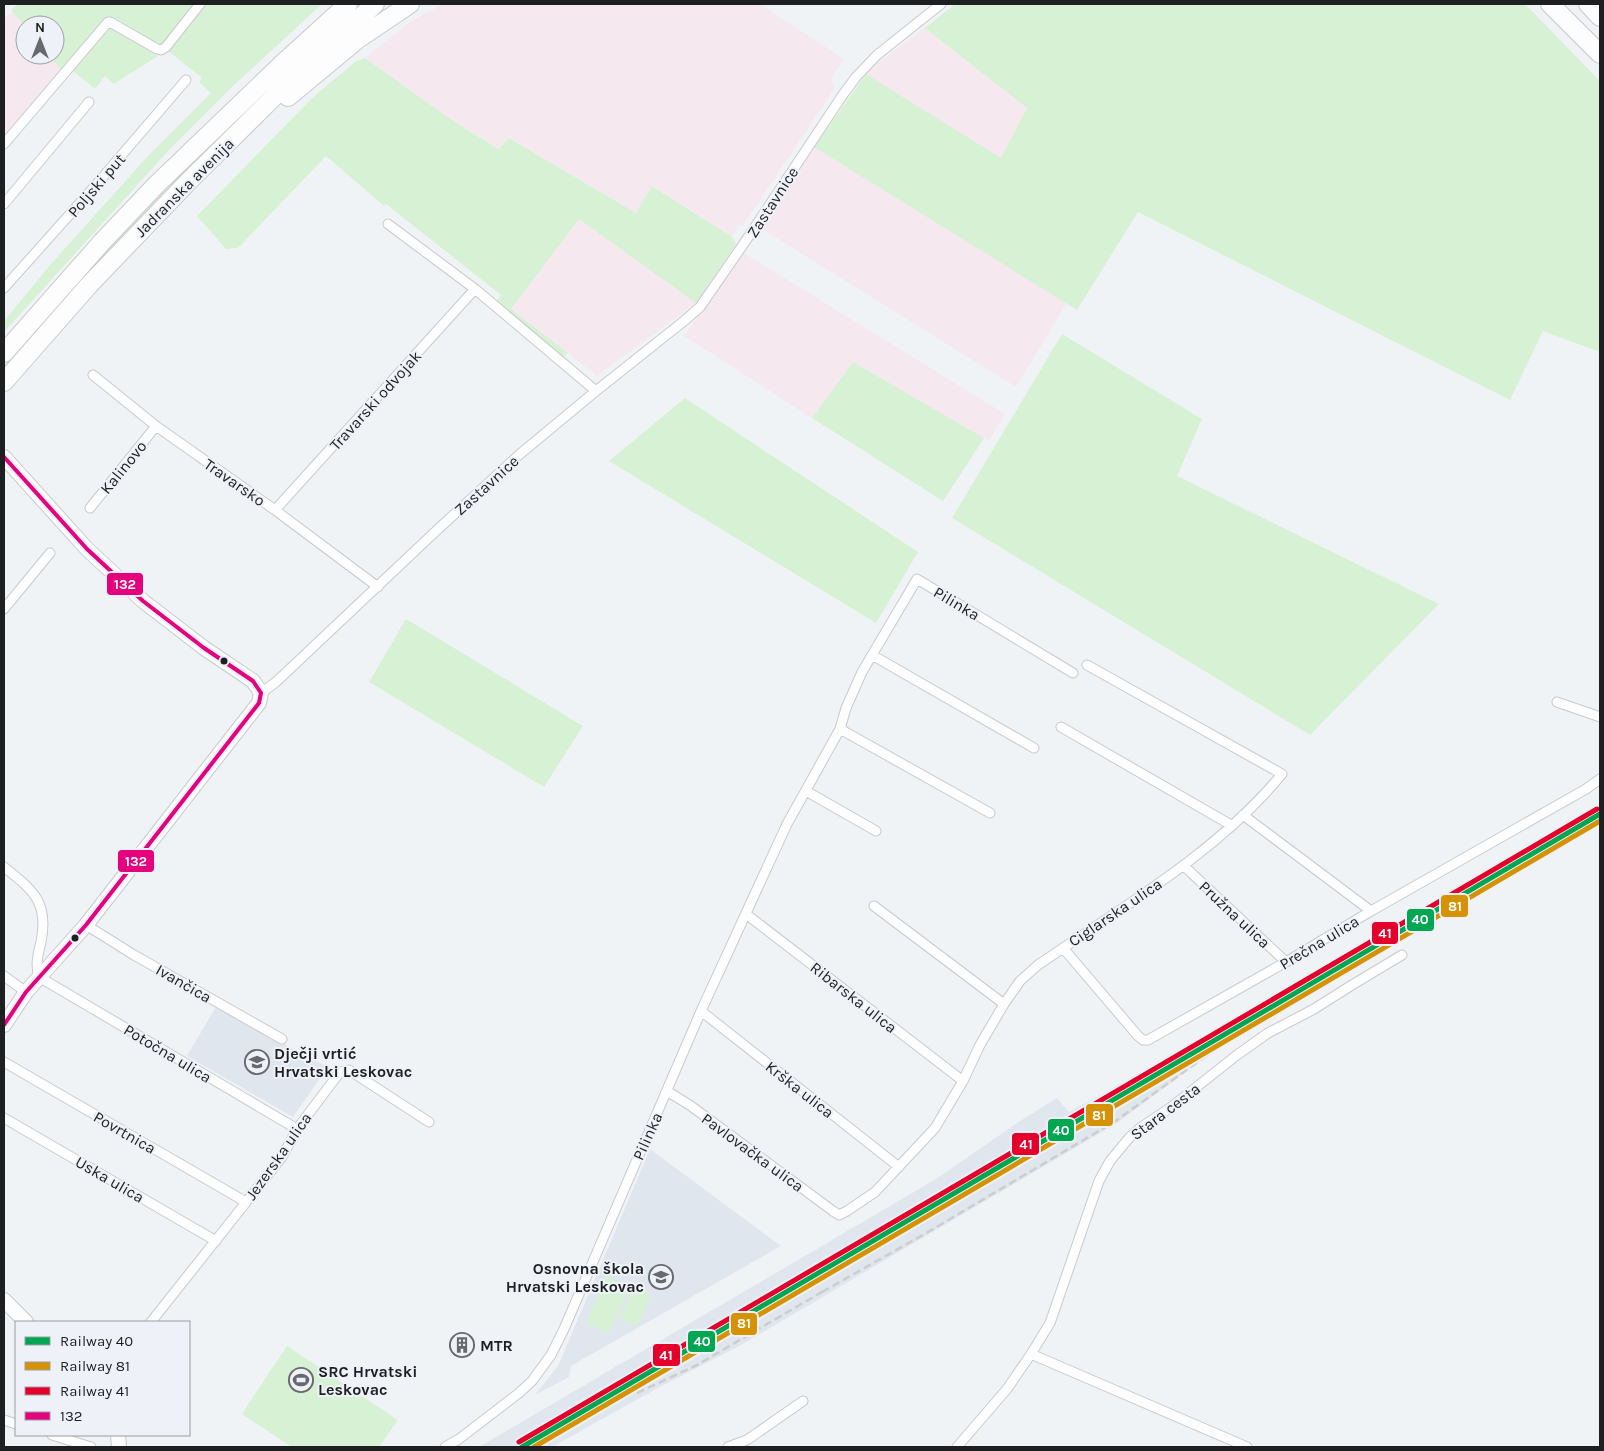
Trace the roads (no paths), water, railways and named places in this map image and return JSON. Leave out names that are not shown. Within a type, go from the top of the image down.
[{"type":"highway","points":[[101,242],[121,208],[145,183],[198,129],[330,4]]},
{"type":"highway","name":"Jadranska avenija","points":[[4,353],[101,242],[170,172],[281,65],[348,4]]},
{"type":"highway","name":"Jadranska avenija","points":[[4,382],[90,284],[187,183],[296,75],[375,4]]},
{"type":"highway","points":[[187,183],[358,39],[410,4]]},
{"type":"highway","points":[[1550,4],[1600,54]]},
{"type":"highway","points":[[1566,4],[1600,39]]},
{"type":"highway","points":[[1588,4],[1600,16]]},
{"type":"main road","points":[[4,457],[87,549],[143,600],[204,648],[253,682],[261,692]]},
{"type":"main road","name":"Zastavnice","points":[[4,1025],[26,992],[86,925],[259,703],[261,692]]},
{"type":"main road","points":[[4,1300],[25,1321]]},
{"type":"street","points":[[4,144],[108,22],[161,50],[166,47],[200,4]]},
{"type":"street","name":"Zastavnice","points":[[261,692],[276,682],[520,454],[700,307],[856,78],[877,55],[941,4]]},
{"type":"street","name":"Poljski put","points":[[4,288],[186,80]]},
{"type":"street","points":[[4,204],[89,102]]},
{"type":"street","points":[[388,224],[475,289],[596,391]]},
{"type":"street","name":"Travarski odvojak","points":[[275,510],[475,289]]},
{"type":"street","name":"Travarsko","points":[[93,375],[156,426],[275,510],[378,587]]},
{"type":"street","name":"Kalinovo","points":[[90,508],[156,426]]},
{"type":"street","points":[[4,609],[50,553]]},
{"type":"street","name":"Pilinka","points":[[445,1447],[459,1439],[532,1381],[542,1369],[564,1329],[701,1011],[787,824],[840,729],[854,688],[918,579],[1072,673]]},
{"type":"street","points":[[872,655],[1034,748]]},
{"type":"street","name":"Ciglarska ulica","points":[[839,1215],[875,1192],[935,1128],[963,1081],[980,1045],[1020,981],[1038,965],[1184,866],[1243,815],[1282,774],[1087,665]]},
{"type":"street","points":[[1557,702],[1600,717]]},
{"type":"street","points":[[1061,727],[1232,825]]},
{"type":"street","points":[[840,729],[990,813]]},
{"type":"street","name":"Prečna ulica","points":[[1063,948],[1138,1036],[1142,1040],[1148,1040],[1286,962],[1371,910],[1586,789],[1600,779]]},
{"type":"street","points":[[806,791],[876,831]]},
{"type":"street","points":[[1243,815],[1371,910]]},
{"type":"street","name":"Pružna ulica","points":[[1184,866],[1286,962]]},
{"type":"street","points":[[4,867],[26,885],[39,901],[43,929],[36,969],[39,977]]},
{"type":"street","points":[[874,906],[1004,1004]]},
{"type":"street","name":"Ribarska ulica","points":[[746,914],[963,1081]]},
{"type":"street","name":"Ivančica","points":[[86,925],[134,955],[282,1040]]},
{"type":"street","name":"Stara cesta","points":[[957,1447],[1007,1389],[1050,1323],[1099,1181],[1110,1161],[1129,1138],[1268,1033],[1314,1009],[1402,955]]},
{"type":"street","points":[[4,976],[26,992]]},
{"type":"street","name":"Potočna ulica","points":[[39,977],[297,1129]]},
{"type":"street","name":"Krška ulica","points":[[701,1011],[899,1167]]},
{"type":"street","name":"Povrtnica","points":[[4,1062],[246,1202]]},
{"type":"street","name":"Jezerska ulica","points":[[152,1321],[282,1157],[297,1129],[340,1072],[349,1070],[429,1122]]},
{"type":"street","name":"Pavlovačka ulica","points":[[666,1091],[691,1106],[839,1215]]},
{"type":"street","name":"Uska ulica","points":[[4,1118],[216,1241]]},
{"type":"street","points":[[1031,1354],[1247,1447]]},
{"type":"street","points":[[728,1447],[747,1440],[803,1400]]},
{"type":"street","points":[[55,1436],[92,1447]]},
{"type":"railway","points":[[822,1292],[1114,1122],[1216,1049]]},
{"type":"railway","points":[[637,1393],[697,1365],[827,1289]]},
{"type":"rail line","name":"41","points":[[519,1442],[1597,809]]},
{"type":"rail line","name":"40","points":[[522,1447],[1600,814]]},
{"type":"rail line","name":"81","points":[[534,1447],[1600,821]]},
{"type":"place","name":"Dječji vrtić Hrvatski Leskovac","points":[[257,1062]]},
{"type":"place","name":"Osnovna škola Hrvatski Leskovac","points":[[661,1277]]},
{"type":"place","name":"MTR","points":[[462,1345]]},
{"type":"place","name":"SRC Hrvatski Leskovac","points":[[301,1380]]}]
